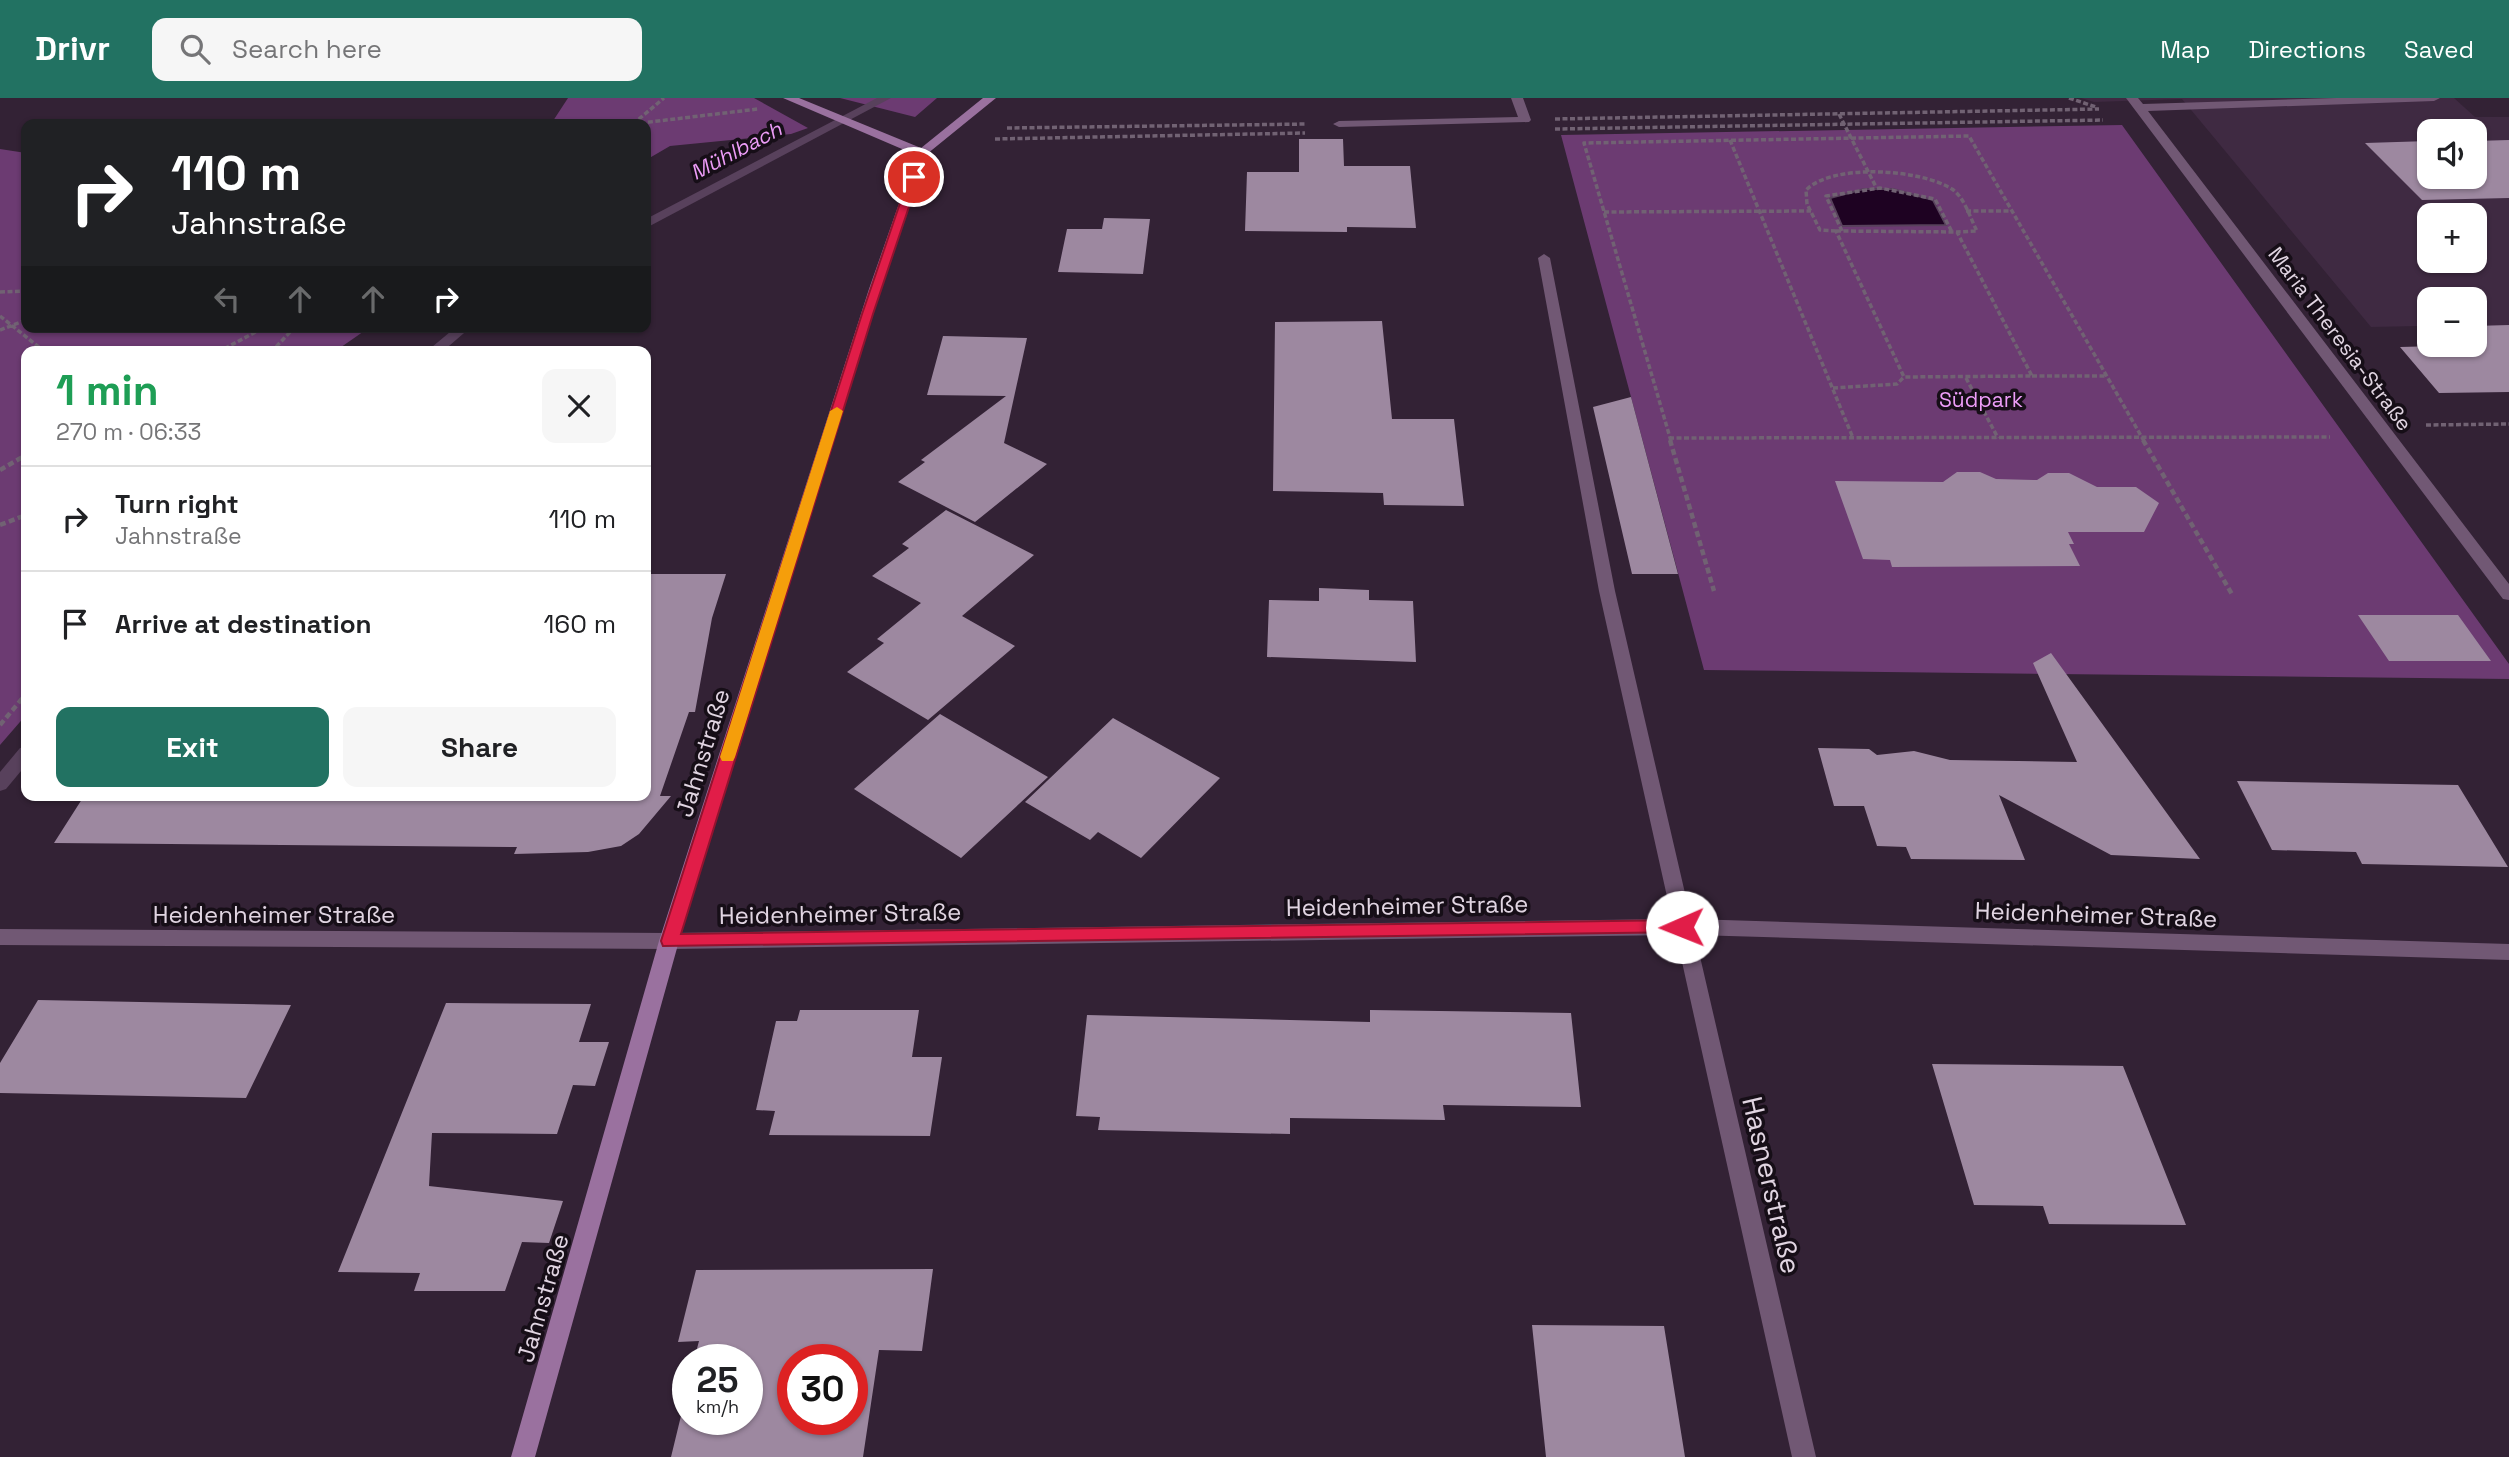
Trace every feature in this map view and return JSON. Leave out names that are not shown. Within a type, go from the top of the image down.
[{"type":"street","points":[[789,98],[922,153],[990,98]]},
{"type":"street","points":[[1339,124],[1525,120],[1517,98]]},
{"type":"street","points":[[2135,103],[2434,98]]},
{"type":"street","name":"Maria Theresia-Straße","points":[[2135,103],[2509,595]]},
{"type":"street","name":"Jahnstraße","points":[[523,1457],[670,941],[871,302],[922,153]]},
{"type":"street","points":[[1544,258],[1606,591],[1682,927]]},
{"type":"street","name":"Heidenheimer Straße","points":[[0,937],[670,941],[1682,927],[2509,951]]},
{"type":"street","name":"Hasnerstraße","points":[[1682,927],[1804,1457]]},
{"type":"path","points":[[639,119],[664,98]]},
{"type":"path","points":[[1525,120],[2100,109],[2069,98]]},
{"type":"path","points":[[651,122],[801,104]]},
{"type":"path","points":[[1839,114],[1877,187]]},
{"type":"path","points":[[954,129],[1339,124]]},
{"type":"path","points":[[1714,591],[1584,143],[1969,136],[2233,596]]},
{"type":"path","points":[[1730,140],[1853,438]]},
{"type":"path","points":[[1869,172],[1930,181],[1952,190],[1977,231],[1820,230],[1811,211],[1804,195],[1806,188],[1816,180],[1869,172]]},
{"type":"path","points":[[1842,231],[1826,196],[1892,187],[1935,199],[1952,232]]},
{"type":"path","points":[[1604,212],[1811,211]]},
{"type":"path","points":[[1966,211],[2011,211]]},
{"type":"path","points":[[1836,231],[1904,377]]},
{"type":"path","points":[[1957,232],[2032,378]]},
{"type":"path","points":[[0,292],[21,291]]},
{"type":"path","points":[[0,316],[21,332]]},
{"type":"path","points":[[0,330],[21,322]]},
{"type":"path","points":[[22,333],[38,346]]},
{"type":"path","points":[[229,346],[254,333]]},
{"type":"path","points":[[277,346],[289,333]]},
{"type":"path","points":[[1833,388],[1897,384],[1904,377],[2106,376]]},
{"type":"path","points":[[1966,378],[1998,438]]},
{"type":"path","points":[[2378,426],[2509,424]]},
{"type":"path","points":[[1669,438],[2330,437]]},
{"type":"path","points":[[0,470],[21,458]]},
{"type":"path","points":[[0,525],[21,517]]},
{"type":"path","points":[[0,725],[21,700]]},
{"type":"shaded area","points":[[2081,98],[2454,98],[2475,117],[2509,117],[2509,346],[2487,346],[2487,287],[2417,287],[2417,326],[2371,327],[2182,99],[2094,102]]},
{"type":"shaded area","points":[[1864,189],[1893,189],[1933,200],[1946,225],[1842,226],[1830,198]]},
{"type":"green space","points":[[568,98],[754,98],[808,128],[791,134],[670,146],[651,157],[651,119],[554,119]]},
{"type":"green space","points":[[840,98],[937,98],[915,117]]},
{"type":"green space","name":"Südpark","points":[[2122,125],[2509,664],[2509,679],[1704,670],[1561,135]]},
{"type":"green space","points":[[0,149],[21,152],[21,333],[361,333],[343,346],[21,346],[21,721],[0,745]]},
{"type":"building","points":[[1299,139],[1343,139],[1344,166],[1410,166],[1416,228],[1347,227],[1347,232],[1245,231],[1247,172],[1299,172]]},
{"type":"building","points":[[2509,140],[2509,198],[2422,200],[2365,143],[2417,141],[2417,189],[2487,189],[2487,141]]},
{"type":"building","points":[[1104,218],[1150,219],[1143,274],[1058,272],[1067,229],[1102,229]]},
{"type":"building","points":[[1382,321],[1392,419],[1454,419],[1464,506],[1384,505],[1383,493],[1273,491],[1275,322]]},
{"type":"building","points":[[2509,325],[2509,392],[2439,393],[2400,347],[2417,347],[2417,357],[2487,357],[2487,326]]},
{"type":"building","points":[[943,336],[1027,338],[1004,443],[1047,464],[975,522],[898,482],[925,462],[921,460],[1006,396],[927,395]]},
{"type":"building","points":[[1631,397],[1678,574],[1632,574],[1593,407]]},
{"type":"building","points":[[1957,472],[1980,472],[1996,479],[2037,480],[2048,473],[2069,473],[2097,487],[2136,487],[2159,503],[2144,532],[2068,532],[2074,544],[2069,544],[2080,566],[1892,567],[1890,560],[1863,559],[1835,481],[1943,482]]},
{"type":"building","points":[[946,510],[1034,555],[962,616],[1015,646],[928,720],[847,672],[884,643],[877,639],[921,603],[872,576],[909,548],[902,544]]},
{"type":"building","points":[[651,574],[726,574],[712,618],[695,712],[689,712],[660,796],[671,796],[639,834],[621,846],[588,852],[514,854],[517,847],[54,843],[81,801],[651,801]]},
{"type":"building","points":[[1319,588],[1369,590],[1369,600],[1413,601],[1416,662],[1267,657],[1269,600],[1319,601]]},
{"type":"building","points":[[2358,615],[2458,615],[2491,661],[2389,661]]},
{"type":"building","points":[[2051,653],[2200,859],[2111,855],[1999,795],[2025,860],[1911,859],[1906,847],[1877,846],[1864,806],[1834,806],[1818,748],[1869,749],[1877,755],[1914,751],[1950,760],[2077,762],[2033,663]]},
{"type":"building","points":[[940,714],[1048,777],[961,858],[854,789]]},
{"type":"building","points":[[1113,718],[1220,778],[1141,858],[1098,832],[1090,840],[1025,802]]},
{"type":"building","points":[[2237,781],[2458,785],[2508,867],[2362,864],[2356,852],[2272,850]]},
{"type":"building","points":[[38,1000],[291,1005],[246,1098],[0,1093],[0,1063]]},
{"type":"building","points":[[446,1003],[591,1004],[579,1042],[609,1042],[595,1086],[573,1085],[557,1134],[432,1133],[429,1186],[563,1201],[549,1243],[522,1242],[505,1291],[414,1291],[420,1273],[338,1272]]},
{"type":"building","points":[[800,1010],[919,1010],[912,1057],[942,1057],[930,1136],[769,1135],[775,1111],[756,1110],[776,1021],[797,1021]]},
{"type":"building","points":[[1370,1010],[1571,1013],[1581,1107],[1443,1105],[1445,1120],[1290,1118],[1290,1134],[1098,1130],[1100,1117],[1076,1116],[1087,1015],[1370,1022]]},
{"type":"building","points":[[1932,1064],[2123,1066],[2186,1225],[2049,1224],[2043,1206],[1974,1205]]},
{"type":"building","points":[[933,1269],[922,1351],[879,1350],[868,1424],[868,1344],[777,1344],[777,1435],[866,1435],[863,1457],[671,1457],[676,1435],[763,1435],[763,1344],[678,1342],[696,1270]]},
{"type":"building","points":[[1532,1325],[1664,1326],[1685,1457],[1546,1457]]},
{"type":"waterway","name":"Mühlbach","points":[[651,221],[885,98]]},
{"type":"waterway","name":"Mühlbach","points":[[441,346],[457,333]]},
{"type":"waterway","name":"Mühlbach","points":[[0,784],[21,759]]},
{"type":"slow traffic","points":[[728,757],[837,411]]},
{"type":"route","points":[[914,177],[867,314],[670,941],[1682,927]]}]
